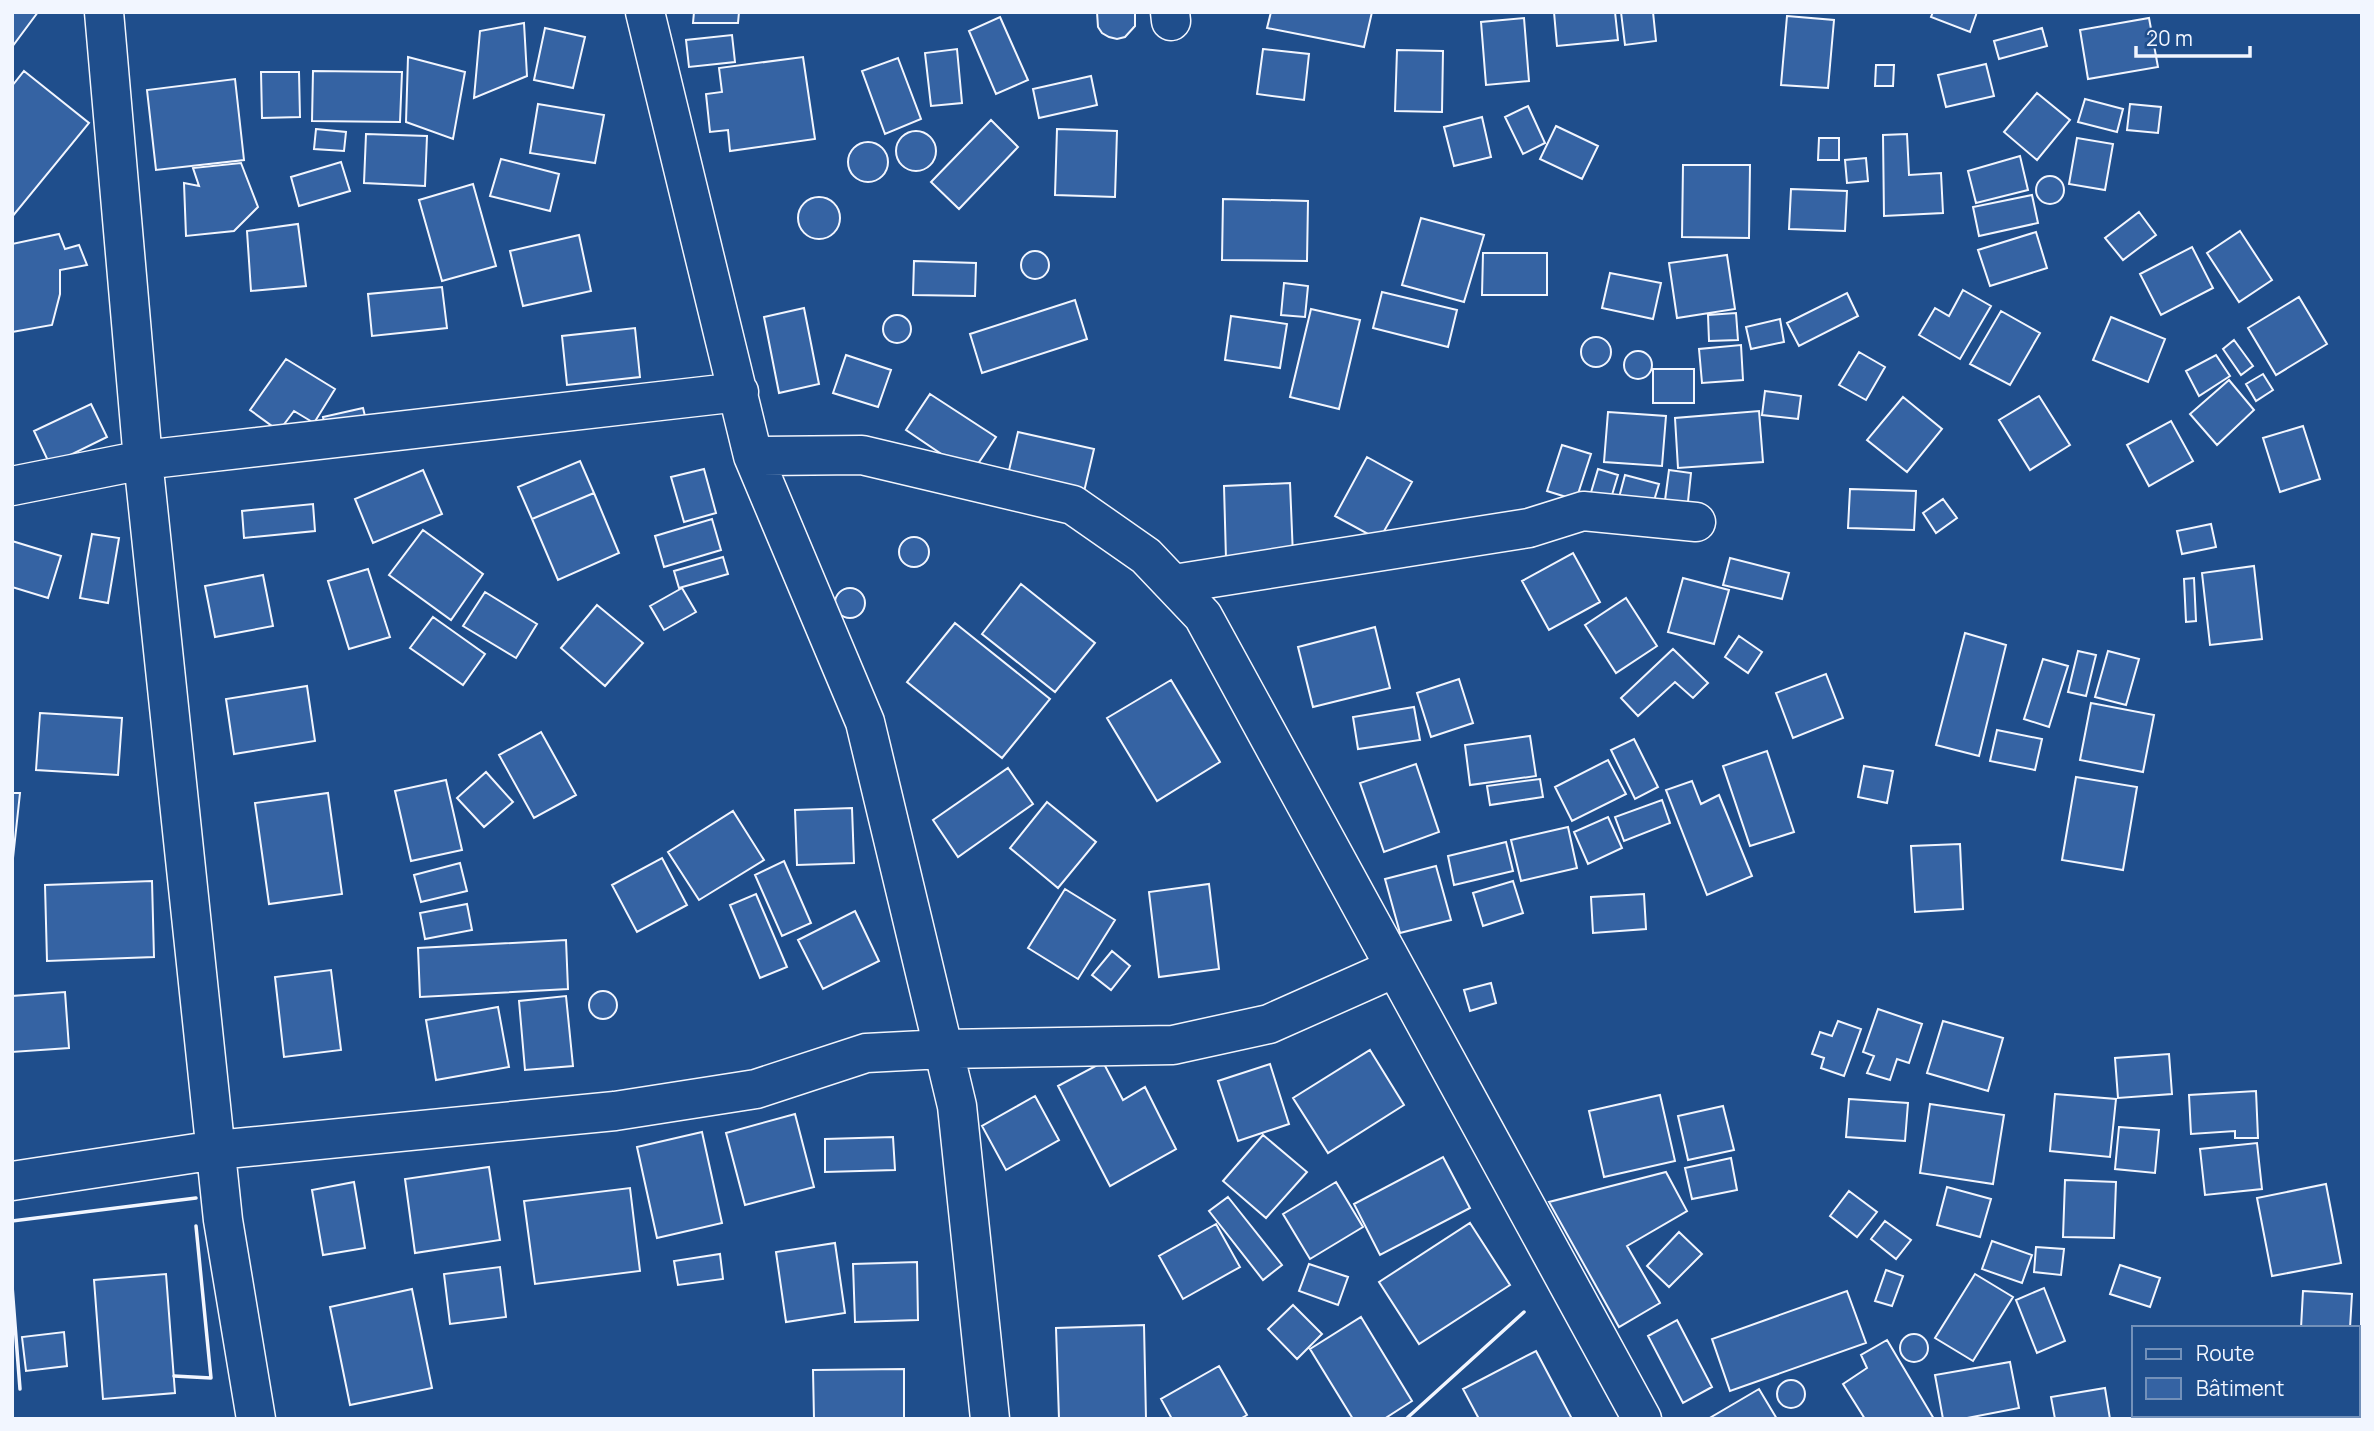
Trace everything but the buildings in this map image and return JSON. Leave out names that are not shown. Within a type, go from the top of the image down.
[{"type":"street","points":[[104,12],[144,460],[223,1220],[256,1419]]},
{"type":"street","points":[[645,12],[753,456],[865,722],[957,1106],[990,1419]]},
{"type":"street","points":[[12,486],[144,460],[739,393]]},
{"type":"street","points":[[753,456],[862,455],[1073,505],[1146,556],[1203,615],[1642,1419]]},
{"type":"street","points":[[1174,584],[1529,528],[1583,510],[1696,522]]},
{"type":"street","points":[[12,1181],[216,1150],[615,1111],[756,1089],[866,1053],[1173,1045],[1269,1024],[1395,968]]},
{"type":"wall","points":[[12,1221],[196,1198]]},
{"type":"wall","points":[[174,1376],[211,1378],[196,1226]]},
{"type":"wall","points":[[12,1286],[20,1389]]},
{"type":"wall","points":[[1406,1419],[1524,1312]]}]
